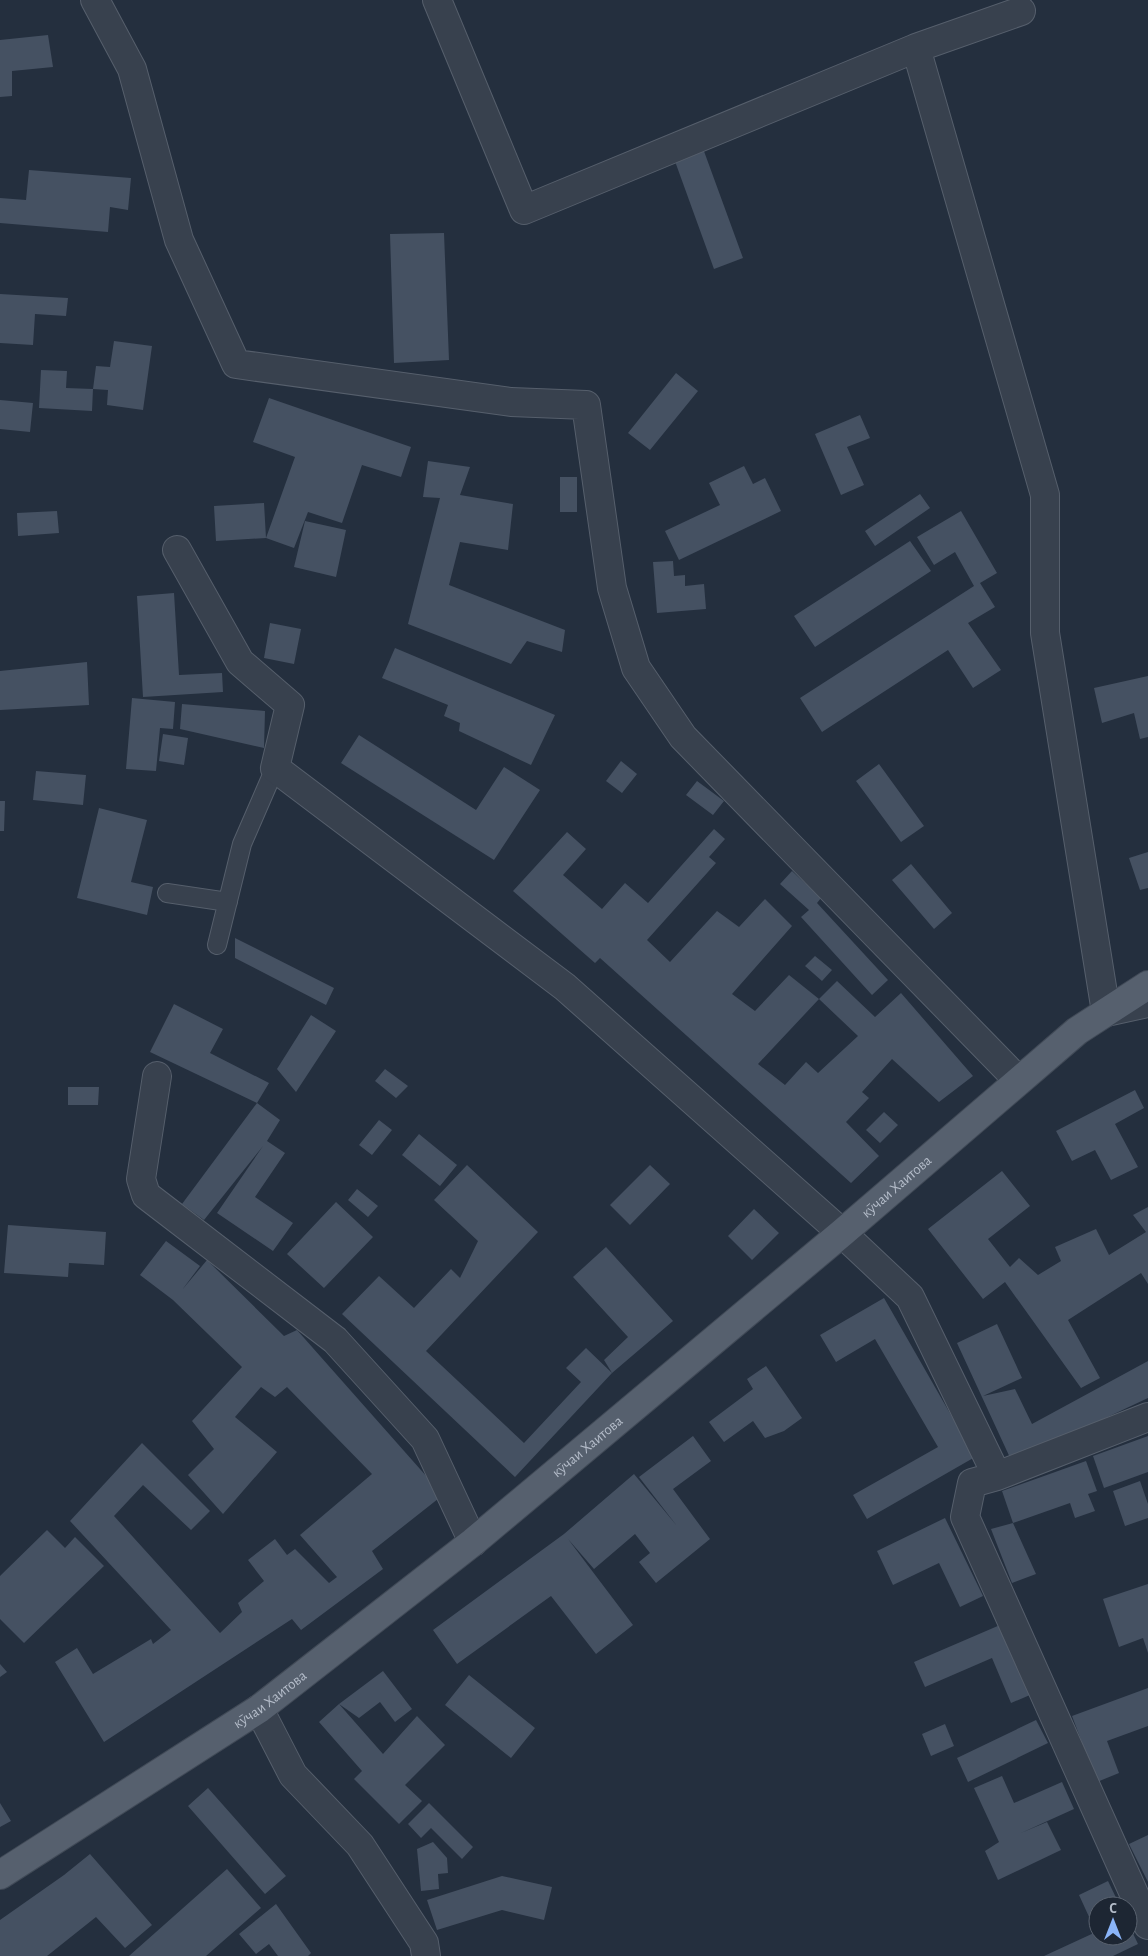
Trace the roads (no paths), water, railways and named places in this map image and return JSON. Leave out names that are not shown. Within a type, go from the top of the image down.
[{"type":"main road","name":"кӯчаи Хаитова","points":[[0,1875],[259,1709],[473,1542],[842,1233],[1077,1031],[1148,985]]},
{"type":"street","points":[[95,0],[132,69],[179,240],[236,364],[510,402],[586,405],[612,588],[636,668],[683,737],[1018,1080]]},
{"type":"street","points":[[437,0],[524,210],[916,48],[1021,11]]},
{"type":"street","points":[[916,48],[1045,496],[1045,633],[1106,1012],[1148,1003]]},
{"type":"street","points":[[177,550],[240,662],[290,705],[275,768],[565,987],[842,1233],[910,1297],[997,1476]]},
{"type":"street","points":[[157,1076],[141,1179],[146,1194],[335,1340],[425,1439],[473,1542]]},
{"type":"street","points":[[1148,1416],[997,1476],[972,1483],[965,1517],[1148,1925]]},
{"type":"street","points":[[259,1709],[293,1775],[360,1845],[424,1943],[426,1956]]},
{"type":"lane","points":[[217,945],[242,844],[275,768]]},
{"type":"lane","points":[[167,893],[228,902]]}]
